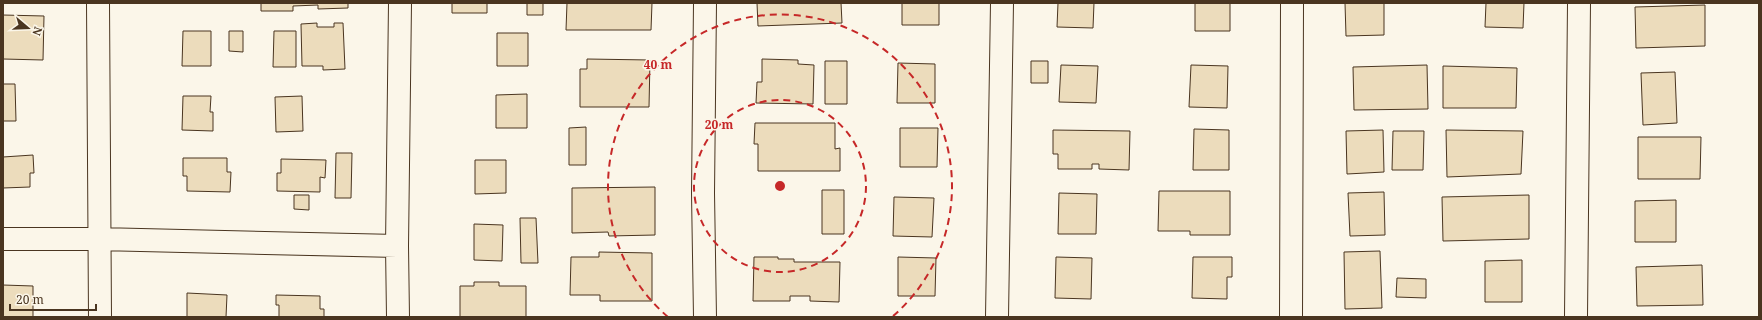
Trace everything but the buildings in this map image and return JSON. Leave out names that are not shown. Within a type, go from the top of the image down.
[{"type":"street","points":[[98,3],[100,317]]},
{"type":"street","points":[[398,317],[397,246],[400,3]]},
{"type":"street","points":[[704,317],[703,193],[705,3]]},
{"type":"street","points":[[997,317],[1002,3]]},
{"type":"street","points":[[1290,317],[1292,3]]},
{"type":"street","points":[[1576,317],[1579,3]]},
{"type":"street","points":[[3,239],[397,246]]}]
